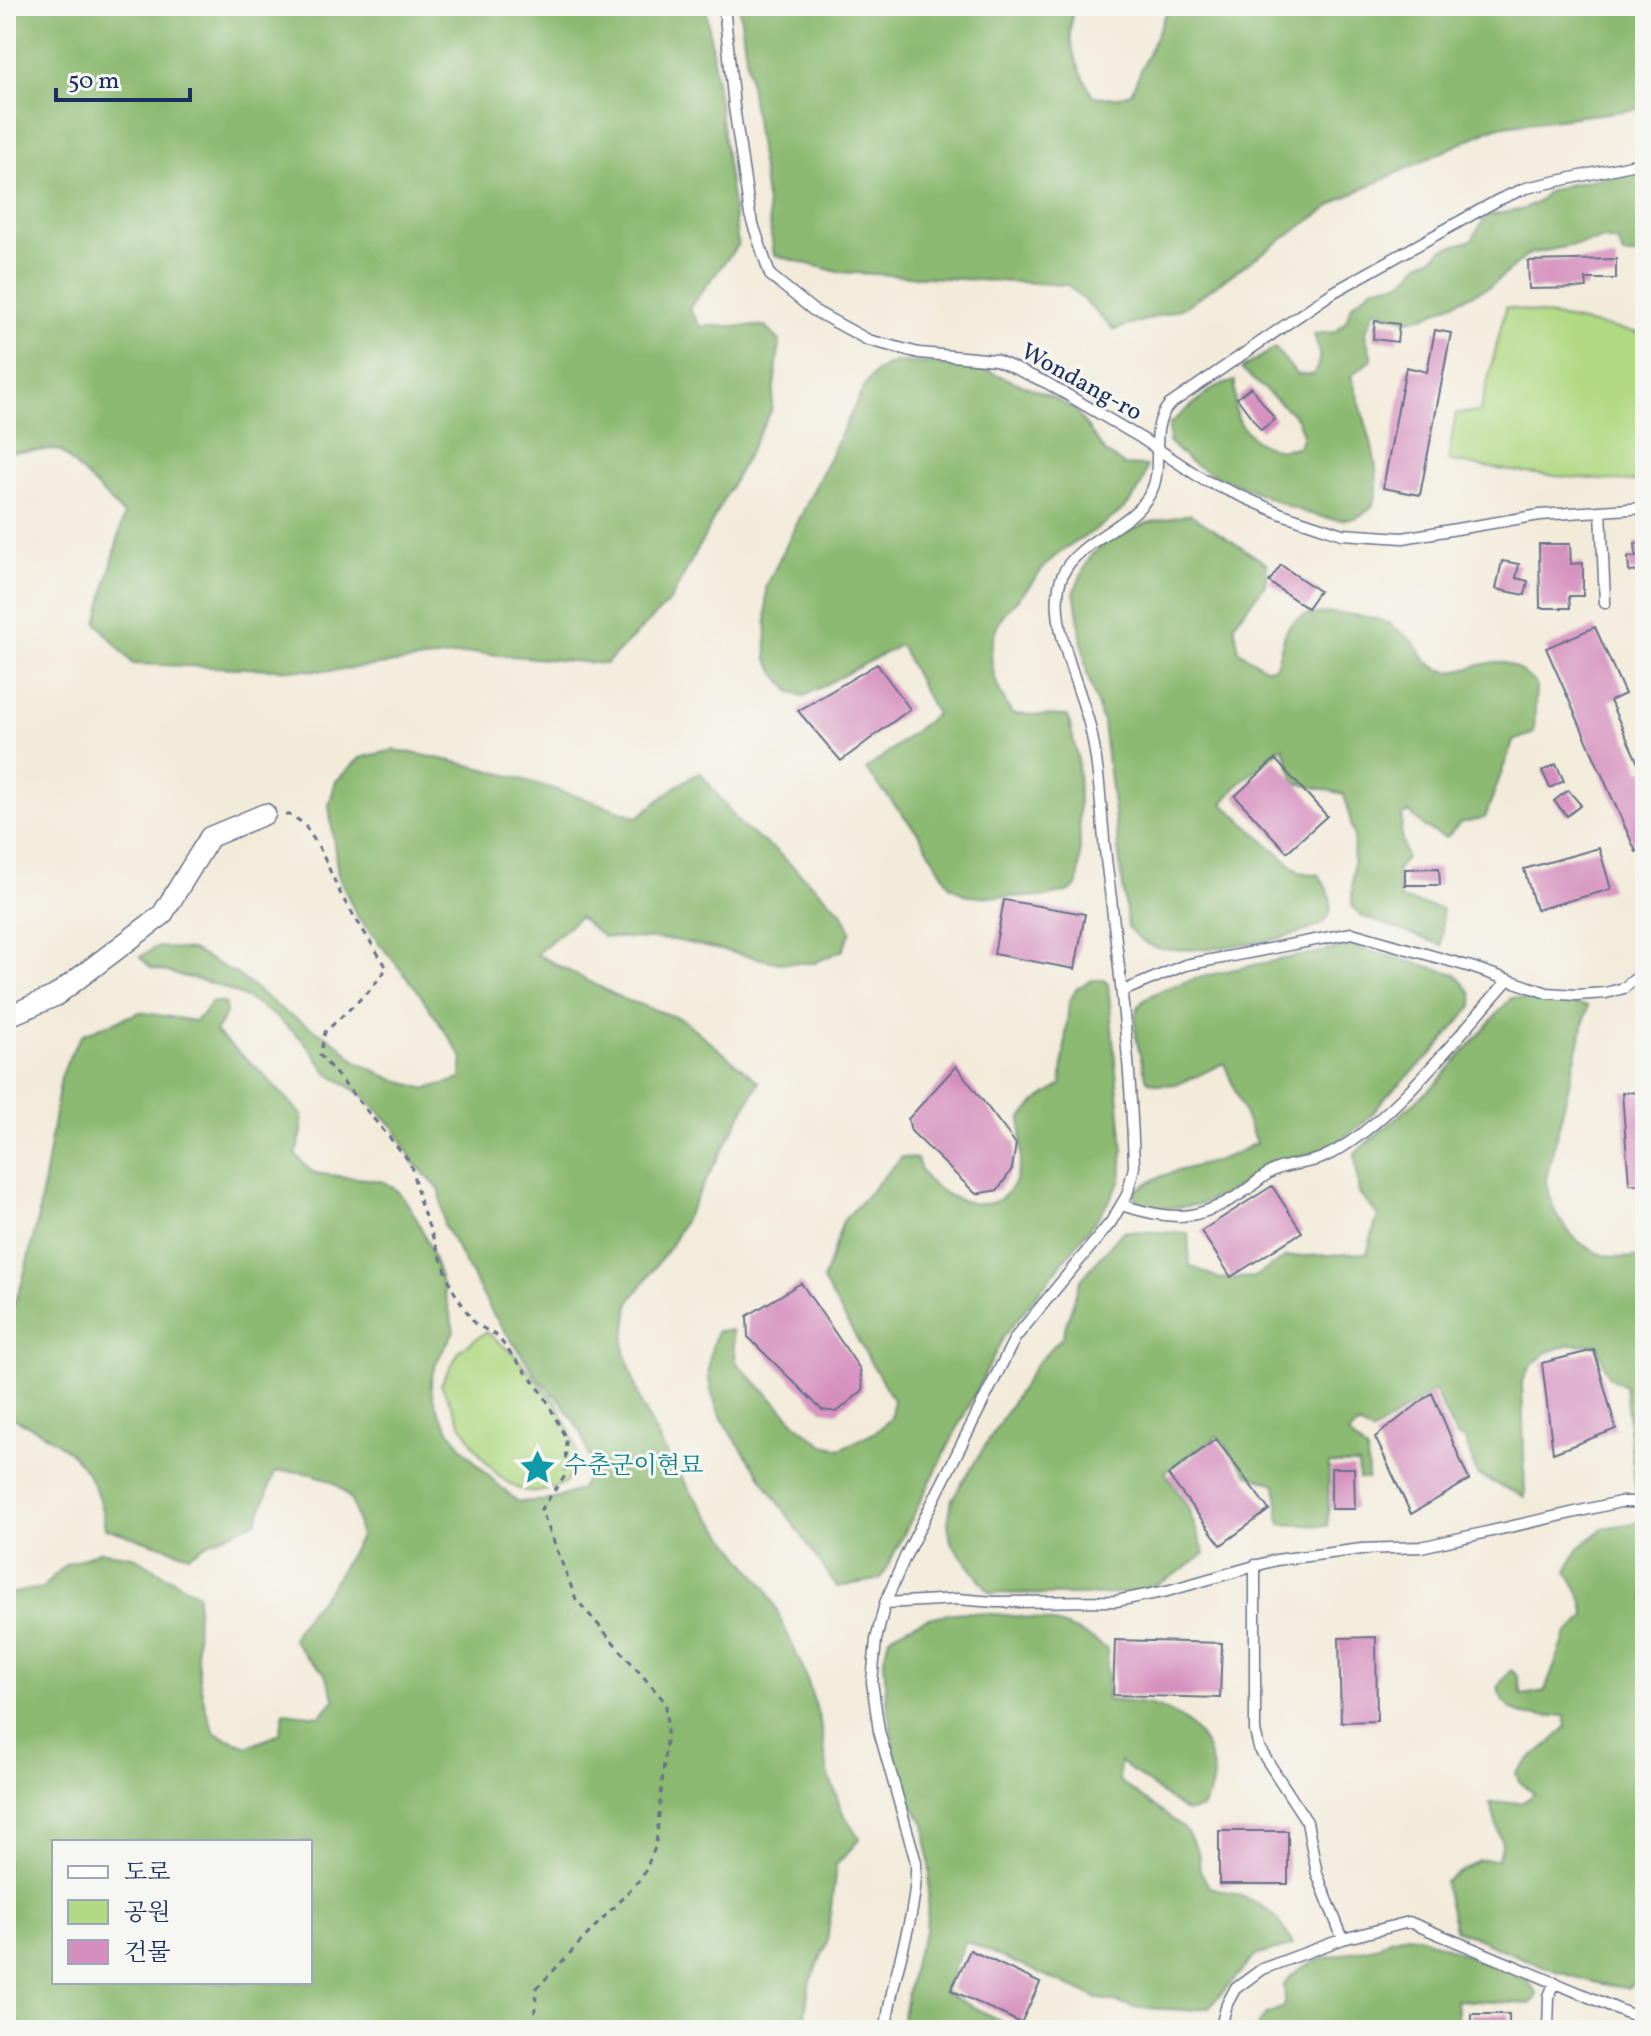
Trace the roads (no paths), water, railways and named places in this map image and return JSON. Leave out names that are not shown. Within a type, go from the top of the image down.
[{"type":"street","points":[[6,1017],[55,996],[162,915],[210,837],[265,814]]},
{"type":"lane","name":"Wondang-ro","points":[[724,6],[734,107],[750,215],[770,275],[813,310],[868,340],[919,353],[996,360],[1047,383],[1204,480],[1282,514],[1342,534],[1403,538],[1540,515],[1645,508]]},
{"type":"lane","points":[[886,2030],[894,1978],[916,1884],[916,1862],[879,1731],[872,1682],[876,1640],[885,1603],[1015,1338],[1111,1222],[1127,1195],[1134,1167],[1123,991],[1090,728],[1057,606],[1062,575],[1075,557],[1134,512],[1151,493],[1156,475],[1155,448],[1161,415],[1169,405],[1332,293],[1498,200],[1526,188],[1645,162]]},
{"type":"lane","points":[[1601,511],[1605,603]]},
{"type":"lane","points":[[1123,991],[1185,965],[1352,933],[1547,993],[1606,993],[1624,988],[1645,971]]},
{"type":"lane","points":[[1121,1205],[1156,1216],[1190,1217],[1239,1195],[1276,1169],[1303,1165],[1326,1157],[1383,1116],[1508,980]]},
{"type":"lane","points":[[885,1603],[957,1599],[995,1602],[1116,1601],[1167,1591],[1255,1565],[1321,1553],[1421,1547],[1620,1502],[1645,1502]]},
{"type":"lane","points":[[1255,1565],[1255,1731],[1259,1748],[1307,1822],[1317,1874],[1343,1939]]},
{"type":"lane","points":[[1224,2030],[1227,2004],[1235,1989],[1248,1978],[1282,1960],[1320,1950],[1343,1939],[1409,1922],[1632,2015],[1645,2017]]},
{"type":"lane","points":[[1548,2030],[1549,1996],[1555,1982]]},
{"type":"place","name":"수춘군이현묘","points":[[538,1467]]}]
